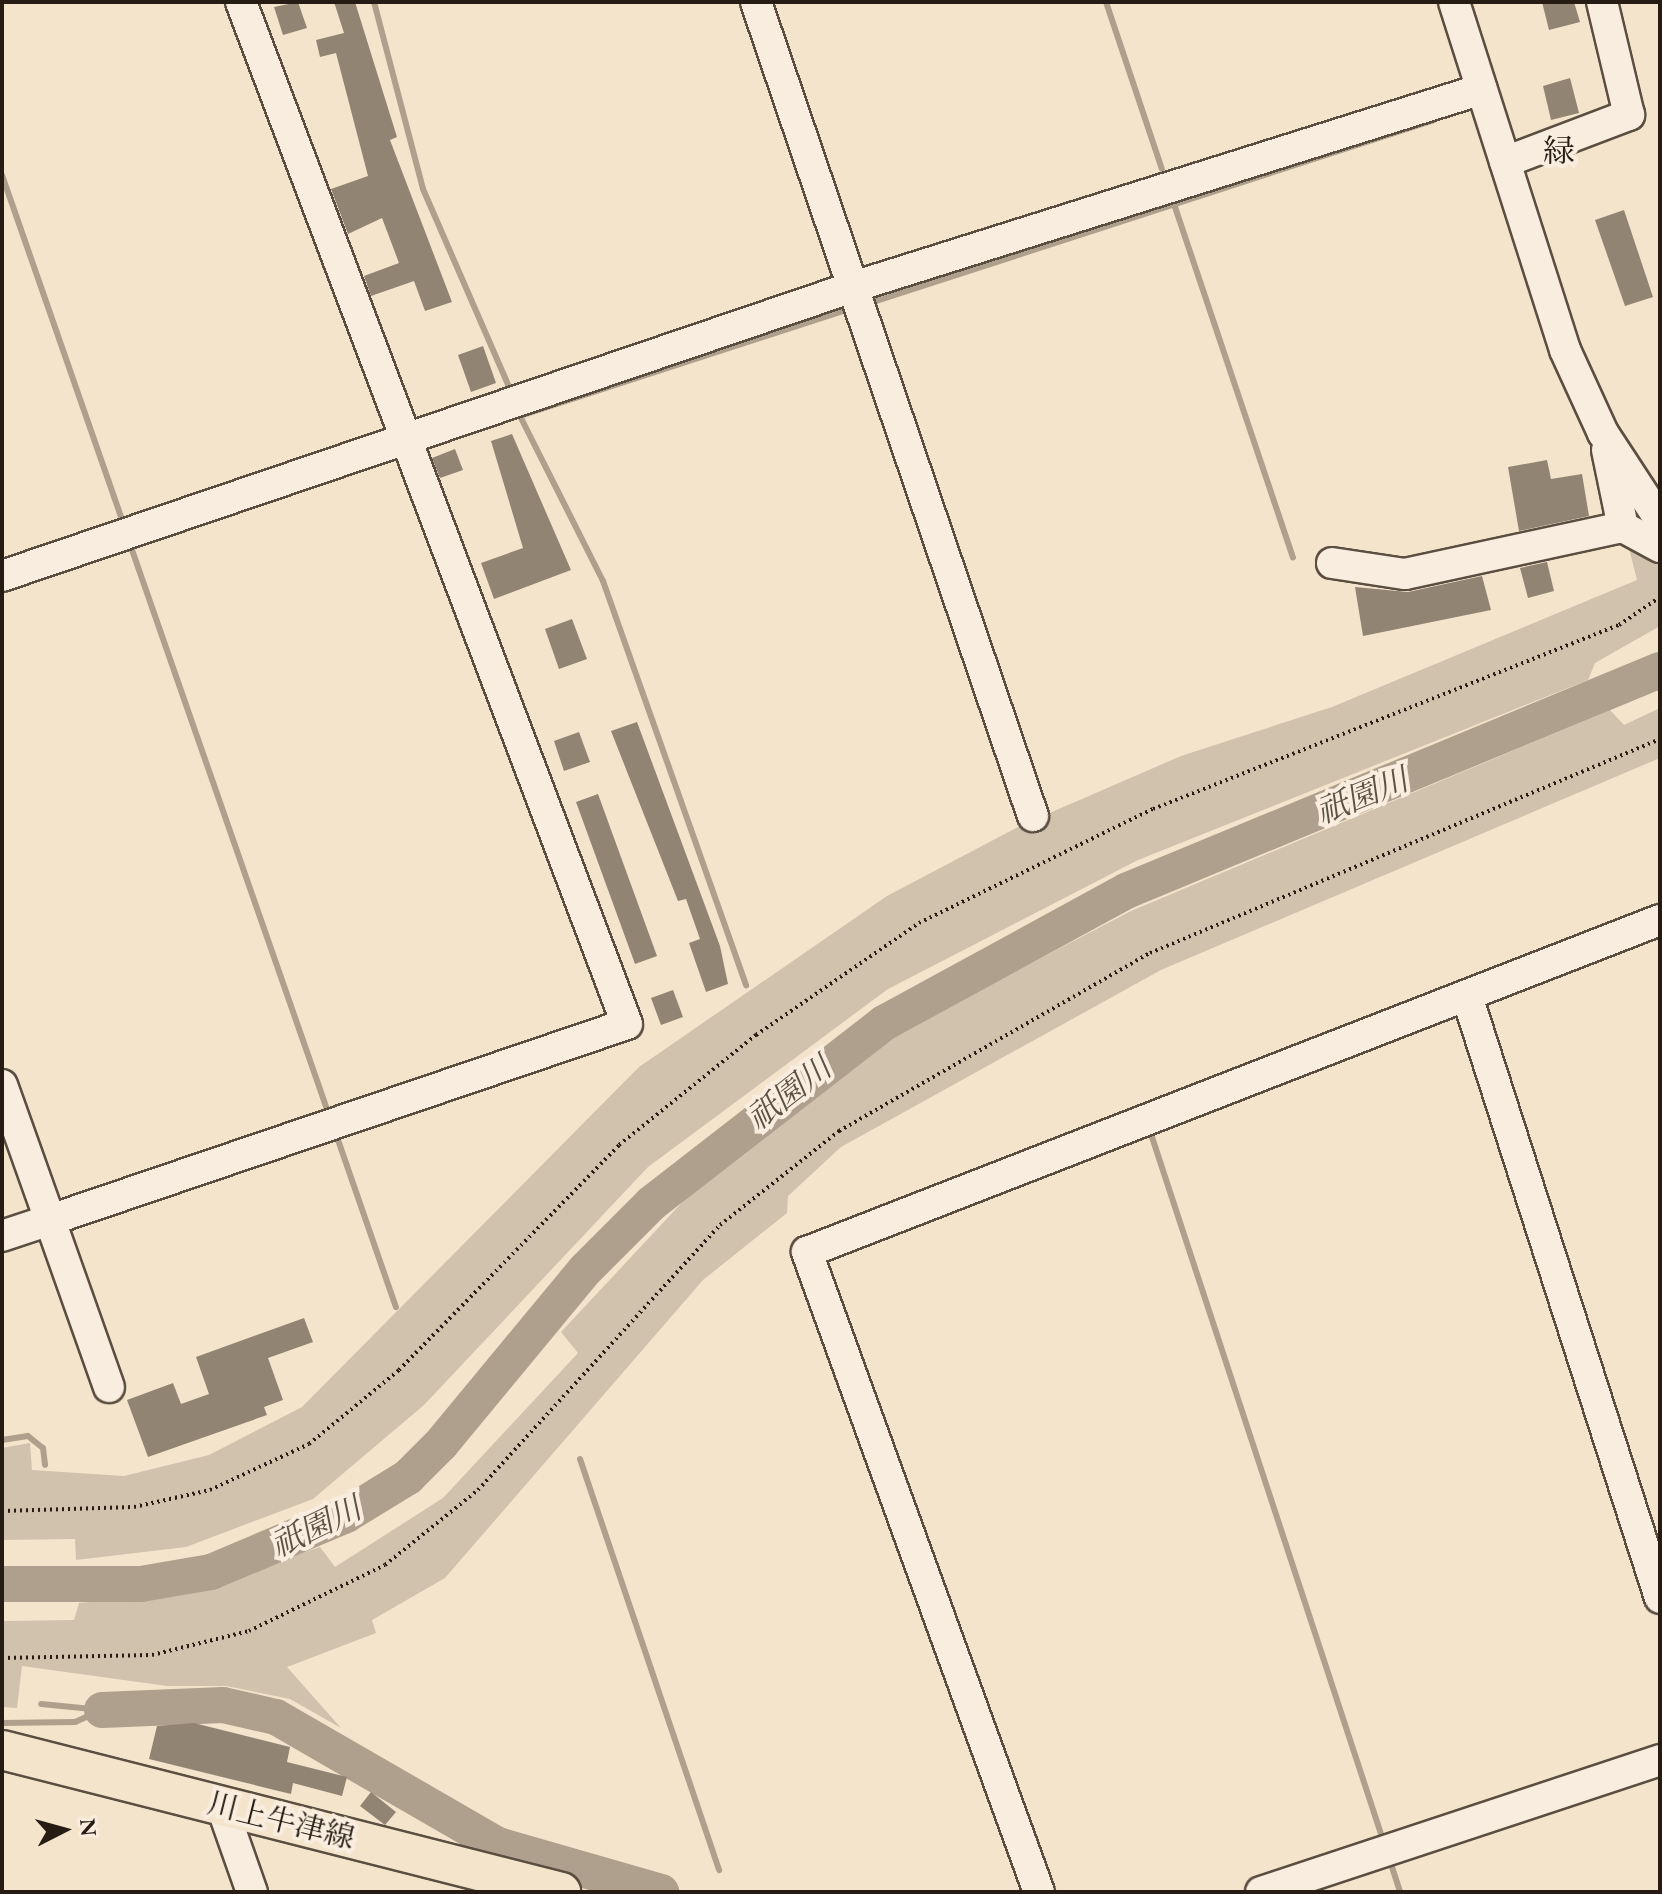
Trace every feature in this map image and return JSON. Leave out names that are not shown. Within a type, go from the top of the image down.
[{"type":"main road","name":"川上牛津線","points":[[2,1750],[561,1892]]},
{"type":"street","points":[[2,1236],[627,1024],[241,2]]},
{"type":"street","points":[[756,2],[1033,816]]},
{"type":"street","points":[[1454,2],[1565,350],[1603,433],[1660,520]]},
{"type":"street","points":[[1505,162],[1629,115],[1602,2]]},
{"type":"street","points":[[2,576],[408,449],[858,301],[1482,89]]},
{"type":"street","points":[[1603,433],[1623,527]]},
{"type":"street","points":[[1332,563],[1405,574],[1623,527],[1660,547]]},
{"type":"street","points":[[1039,1892],[807,1252],[1660,920]]},
{"type":"street","points":[[1467,996],[1660,1598]]},
{"type":"street","points":[[2,1085],[109,1387]]},
{"type":"street","points":[[1261,1892],[1660,1760]]},
{"type":"street","points":[[222,1807],[252,1892]]},
{"type":"path","points":[[2,1511],[134,1507],[210,1490],[309,1444],[399,1370],[619,1145],[756,1035],[919,923],[1153,809],[1619,625],[1660,597]]},
{"type":"path","points":[[2,1658],[152,1655],[236,1635],[385,1565],[478,1490],[720,1225],[839,1131],[1150,953],[1660,739]]},
{"type":"shaded area","points":[[1626,537],[1660,558],[1660,626],[1595,663],[1588,680],[1138,860],[888,989],[648,1167],[424,1405],[313,1499],[186,1547],[76,1560],[75,1539],[2,1540],[2,1448],[30,1443],[32,1470],[124,1476],[209,1455],[302,1407],[639,1067],[887,896],[1022,825],[1181,756],[1332,707],[1637,580]]},
{"type":"shaded area","points":[[1660,708],[1660,758],[1161,970],[841,1147],[788,1196],[787,1213],[703,1280],[445,1578],[372,1620],[376,1633],[287,1667],[341,1728],[290,1699],[226,1686],[167,1686],[22,1666],[17,1708],[2,1707],[2,1621],[74,1620],[79,1603],[187,1593],[320,1547],[335,1567],[443,1498],[578,1353],[561,1332],[689,1195],[880,1042],[1131,911],[1610,710],[1624,725]]},
{"type":"building","points":[[298,2],[307,28],[283,35],[274,7]]},
{"type":"building","points":[[334,2],[355,2],[397,137],[390,140],[452,302],[425,311],[414,281],[371,296],[364,276],[399,263],[382,218],[348,234],[331,189],[368,176],[336,53],[320,57],[316,40],[344,33]]},
{"type":"building","points":[[1542,2],[1574,2],[1580,22],[1549,30]]},
{"type":"building","points":[[1570,78],[1579,113],[1551,120],[1543,86]]},
{"type":"building","points":[[1624,210],[1653,297],[1625,306],[1595,220]]},
{"type":"building","points":[[483,346],[496,383],[471,392],[458,355]]},
{"type":"building","points":[[512,434],[571,570],[494,599],[481,563],[523,548],[491,441]]},
{"type":"building","points":[[455,449],[463,470],[440,478],[432,458]]},
{"type":"building","points":[[1547,460],[1551,479],[1582,474],[1589,516],[1519,531],[1508,467]]},
{"type":"building","points":[[1547,562],[1554,591],[1528,598],[1520,568]]},
{"type":"building","points":[[1482,576],[1491,610],[1363,636],[1355,587],[1408,592]]},
{"type":"building","points":[[572,619],[587,659],[559,669],[545,629]]},
{"type":"building","points":[[637,722],[720,946],[728,984],[706,992],[689,943],[700,939],[686,899],[678,901],[611,731]]},
{"type":"building","points":[[579,732],[590,762],[564,771],[554,741]]},
{"type":"building","points":[[598,794],[657,956],[635,964],[576,802]]},
{"type":"building","points":[[673,990],[683,1017],[661,1025],[651,998]]},
{"type":"building","points":[[304,1318],[313,1342],[268,1358],[283,1400],[264,1407],[267,1415],[148,1457],[127,1400],[173,1383],[181,1404],[209,1394],[196,1357]]},
{"type":"building","points":[[194,1723],[290,1747],[287,1762],[347,1777],[342,1796],[293,1783],[291,1794],[149,1759],[157,1726]]},
{"type":"building","points":[[371,1792],[396,1812],[385,1825],[360,1806]]},
{"type":"waterway","points":[[374,2],[423,189],[509,387]]},
{"type":"waterway","points":[[1106,2],[1162,169]]},
{"type":"waterway","points":[[867,304],[1434,120]]},
{"type":"waterway","points":[[2,175],[121,516]]},
{"type":"waterway","points":[[1174,204],[1293,558]]},
{"type":"waterway","points":[[520,416],[852,308]]},
{"type":"waterway","points":[[520,416],[603,581],[746,985]]},
{"type":"waterway","points":[[131,547],[328,1112]]},
{"type":"waterway","name":"祇園川","points":[[2,1584],[141,1584],[211,1572],[346,1515],[408,1477],[441,1444],[585,1270],[652,1203],[884,1023],[1126,891],[1660,670]]},
{"type":"waterway","points":[[1151,1134],[1381,1834]]},
{"type":"waterway","points":[[337,1137],[396,1307]]},
{"type":"waterway","points":[[2,1440],[28,1436],[43,1448],[45,1465]]},
{"type":"waterway","points":[[580,1459],[719,1870]]},
{"type":"waterway","points":[[2,1723],[75,1722],[102,1710],[41,1704]]},
{"type":"waterway","points":[[102,1710],[223,1705],[276,1717],[498,1845],[661,1892]]},
{"type":"waterway","points":[[1392,1867],[1400,1892]]},
{"type":"district","name":"緑","points":[[1559,151]]}]
